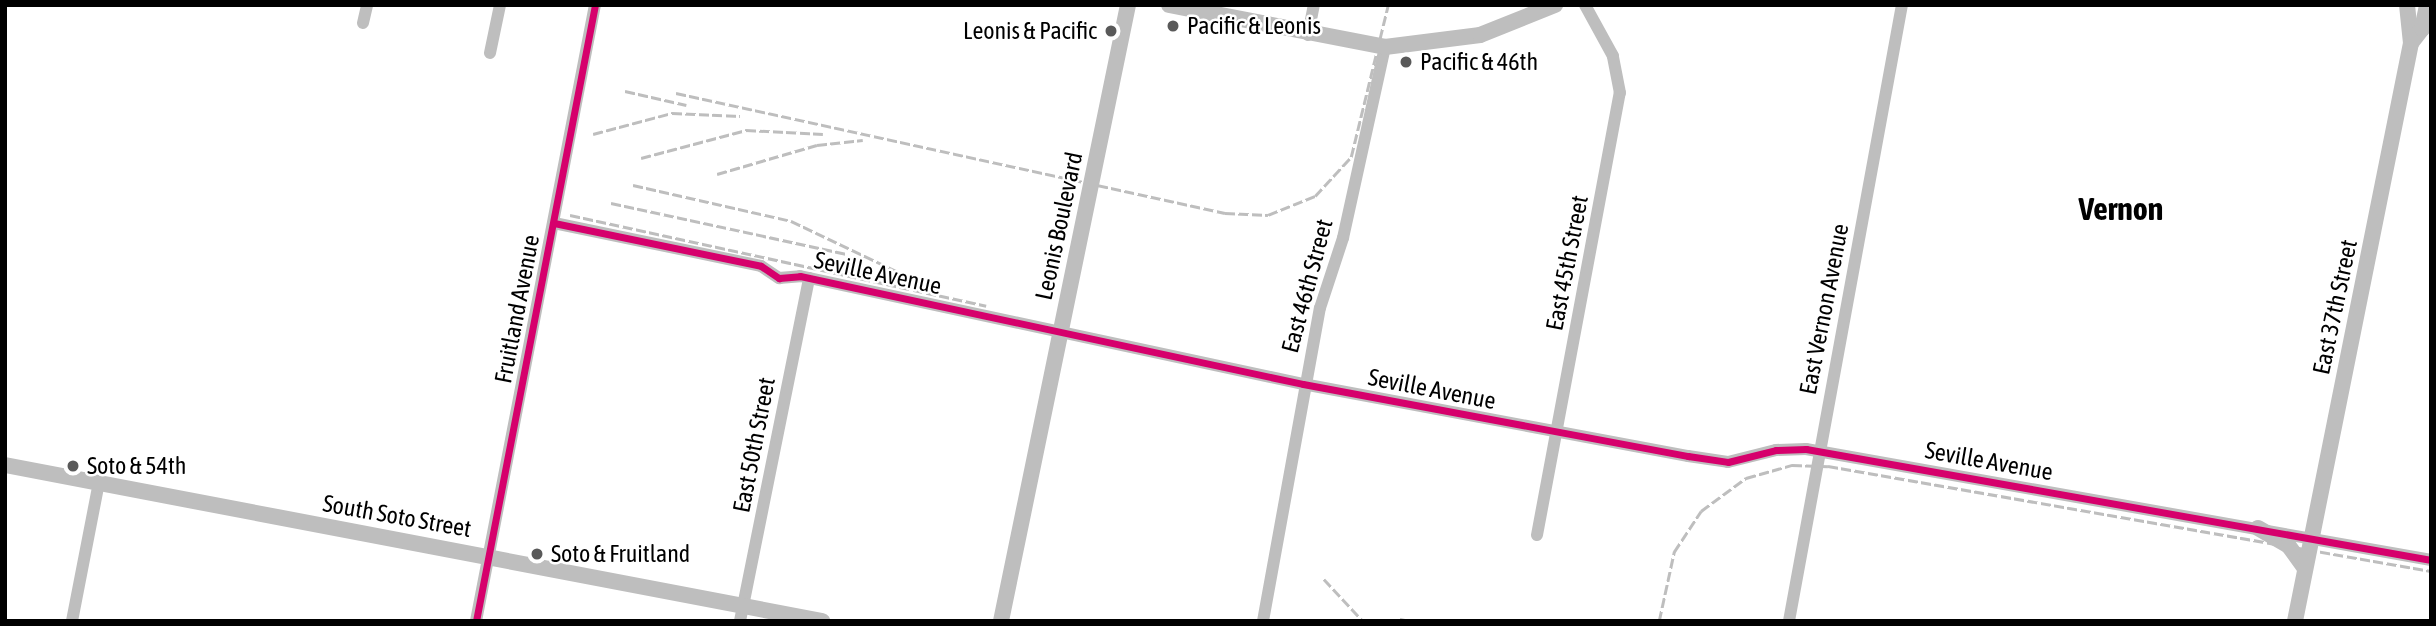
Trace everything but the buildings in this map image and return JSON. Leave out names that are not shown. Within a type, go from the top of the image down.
[{"type":"main road","name":"Leonis Boulevard","points":[[1001,621],[1128,5]]},
{"type":"main road","points":[[1169,5],[1308,35],[1385,47],[1480,35],[1555,5]]},
{"type":"main road","points":[[2407,5],[2411,43]]},
{"type":"main road","name":"East 37th Street","points":[[2295,621],[2411,43],[2422,29],[2427,5]]},
{"type":"main road","name":"South Soto Street","points":[[5,465],[489,556],[741,613],[822,621]]},
{"type":"main road","points":[[2258,528],[2288,545],[2305,568]]},
{"type":"street","points":[[363,23],[367,5]]},
{"type":"street","points":[[490,52],[500,5]]},
{"type":"street","name":"Fruitland Avenue","points":[[477,621],[595,5]]},
{"type":"street","points":[[1308,35],[1314,5]]},
{"type":"street","name":"East 45th Street","points":[[1537,535],[1620,93],[1616,65],[1584,5]]},
{"type":"street","name":"East Vernon Avenue","points":[[1789,621],[1902,5]]},
{"type":"street","name":"East 46th Street","points":[[1263,621],[1303,384],[1320,308],[1343,238],[1385,47]]},
{"type":"street","name":"Seville Avenue","points":[[554,223],[761,266],[779,278],[809,278],[1303,384],[1723,462],[1786,448],[1819,451],[2431,560]]},
{"type":"street","name":"East 50th Street","points":[[741,613],[809,278]]},
{"type":"street","points":[[72,621],[99,482]]},
{"type":"railway","points":[[676,93],[1225,213],[1268,215],[1315,196],[1351,157],[1388,5]]},
{"type":"railway","points":[[625,91],[686,105]]},
{"type":"railway","points":[[593,134],[672,113],[740,116]]},
{"type":"railway","points":[[641,158],[746,130],[823,134]]},
{"type":"railway","points":[[717,174],[817,145],[863,140]]},
{"type":"railway","points":[[633,185],[791,221],[934,289]]},
{"type":"railway","points":[[611,203],[847,254]]},
{"type":"railway","points":[[570,215],[986,306]]},
{"type":"railway","points":[[1659,621],[1674,552],[1701,511],[1746,478],[1792,465],[1828,466],[2431,571]]},
{"type":"railway","points":[[1324,579],[1363,621]]},
{"type":"railway","points":[[1400,619],[1410,621]]},
{"type":"cycle path","points":[[476,621],[595,5]]},
{"type":"cycle path","points":[[554,223],[761,266],[779,278],[800,276],[1303,384],[1688,456],[1728,462],[1776,450],[1806,449],[2431,560]]},
{"type":"place","name":"Pacific & Leonis","points":[[1173,26]]},
{"type":"place","name":"Leonis & Pacific","points":[[1111,31]]},
{"type":"place","name":"Pacific & 46th","points":[[1406,62]]},
{"type":"place","name":"Soto & 54th","points":[[73,466]]},
{"type":"place","name":"Soto & Fruitland","points":[[537,554]]},
{"type":"district","name":"Vernon","points":[[2121,209]]}]
